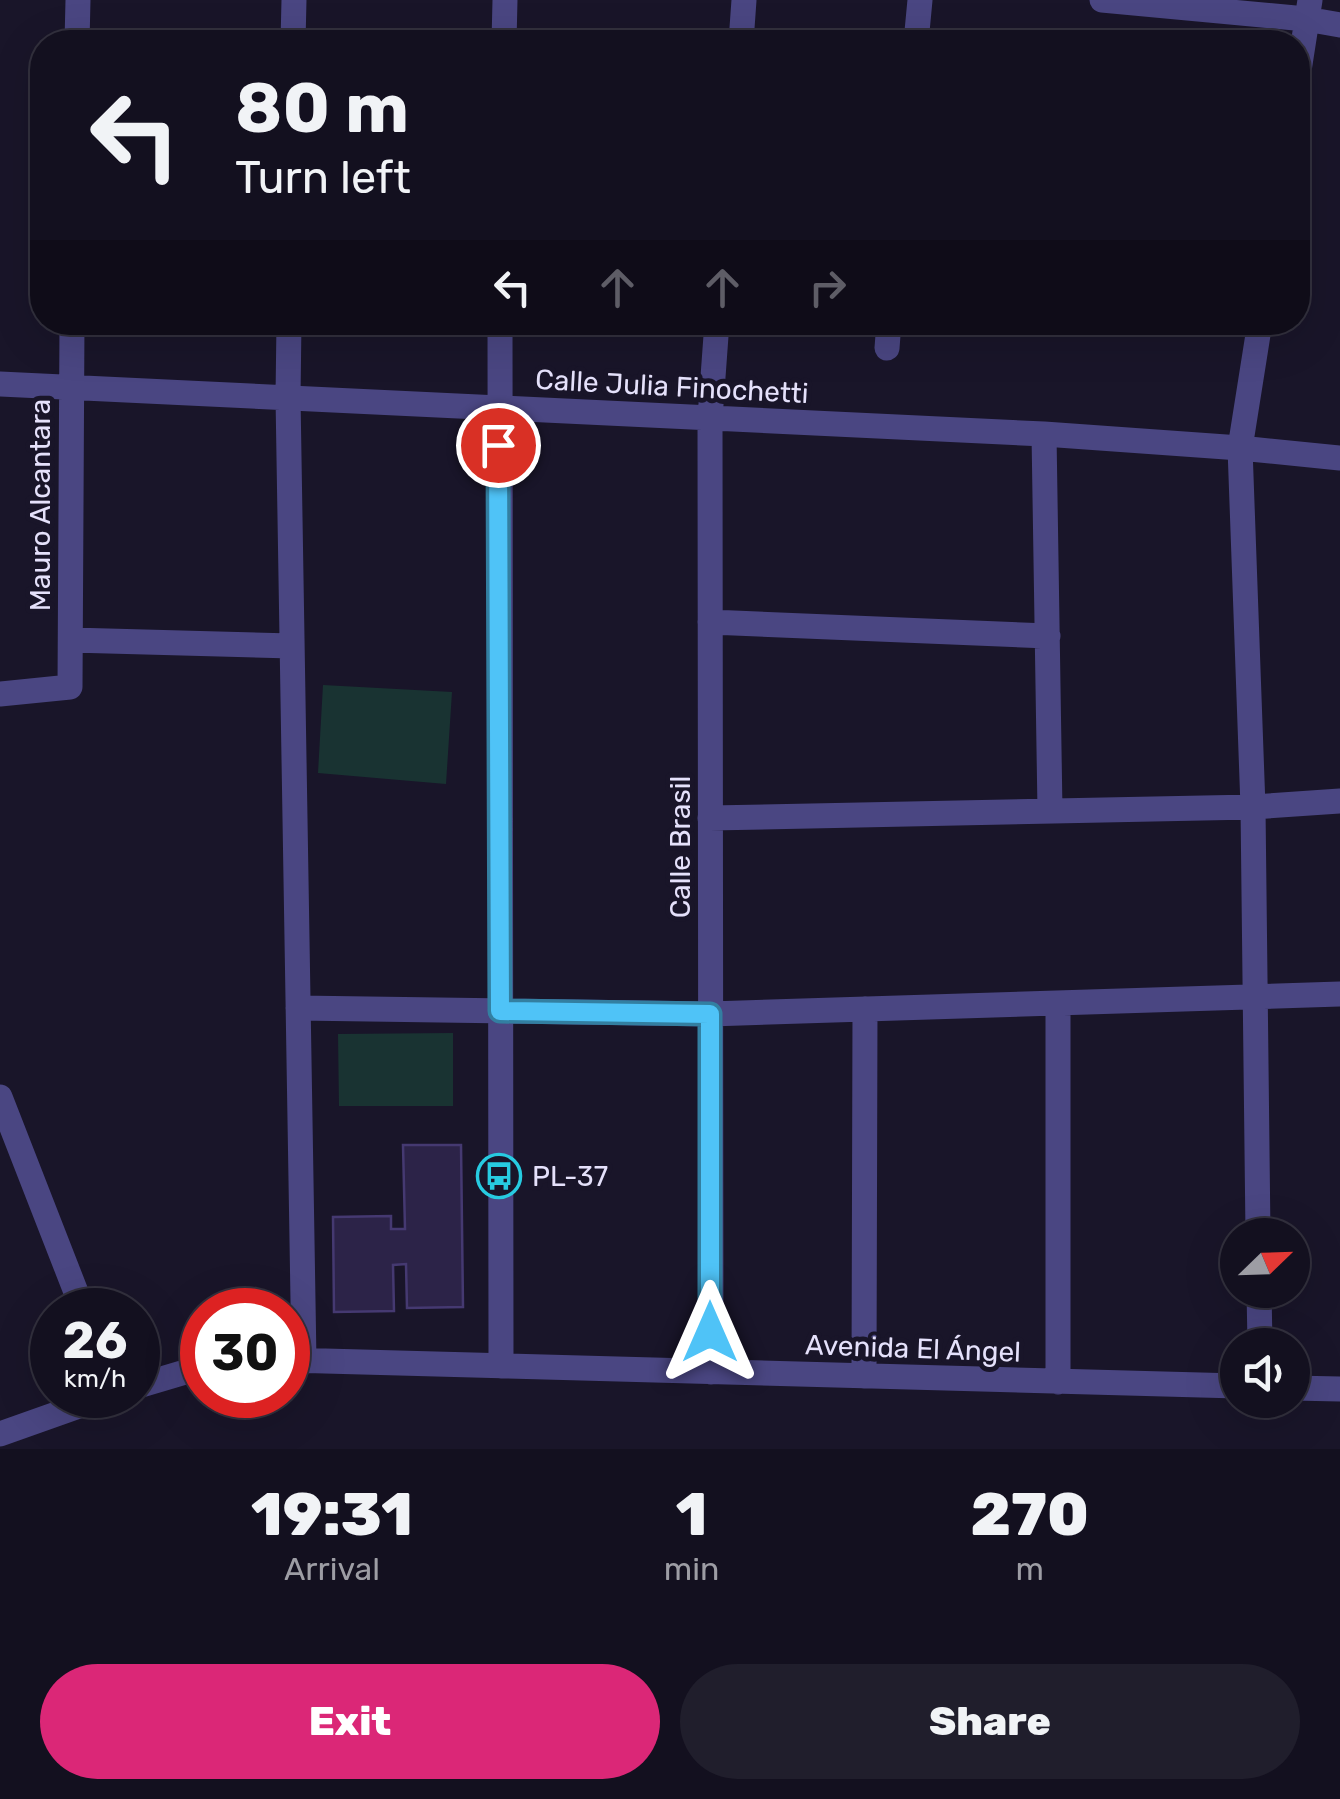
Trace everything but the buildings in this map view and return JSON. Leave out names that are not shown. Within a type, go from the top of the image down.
[{"type":"street","points":[[77,30],[78,0]]},
{"type":"street","points":[[294,0],[294,30]]},
{"type":"street","points":[[504,30],[505,0]]},
{"type":"street","points":[[742,30],[744,0]]},
{"type":"street","points":[[917,30],[920,0]]},
{"type":"street","points":[[1102,0],[1308,10],[1340,25]]},
{"type":"street","name":"Mauro Alcantara","points":[[0,694],[70,686],[72,335]]},
{"type":"street","points":[[289,335],[298,1008],[296,1288]]},
{"type":"street","points":[[500,335],[501,1366]]},
{"type":"street","name":"Calle Brasil","points":[[710,1372],[710,418],[717,335]]},
{"type":"street","points":[[1258,335],[1240,448],[1253,807],[1258,1218]]},
{"type":"street","name":"Calle Julia Finochetti","points":[[0,384],[1044,434],[1340,458]]},
{"type":"street","points":[[1044,434],[1050,811]]},
{"type":"street","points":[[710,622],[1048,636]]},
{"type":"street","points":[[70,640],[292,646]]},
{"type":"street","points":[[710,818],[1253,807],[1340,801]]},
{"type":"street","points":[[298,1008],[710,1014],[1340,994]]},
{"type":"street","points":[[1058,1003],[1058,1382]]},
{"type":"street","points":[[864,1376],[865,1009]]},
{"type":"street","points":[[1,1102],[75,1288]]},
{"type":"street","name":"Avenida El Ángel","points":[[310,1361],[1220,1386]]},
{"type":"street","points":[[1310,1388],[1340,1389]]},
{"type":"street","points":[[0,1434],[45,1418]]},
{"type":"green space","points":[[323,685],[452,692],[446,784],[318,773]]},
{"type":"green space","points":[[453,1033],[453,1106],[339,1106],[338,1034]]},
{"type":"place","name":"PL-37","points":[[499,1176]]},
{"type":"route","points":[[498,445],[500,1011],[710,1014],[710,1332]]}]
